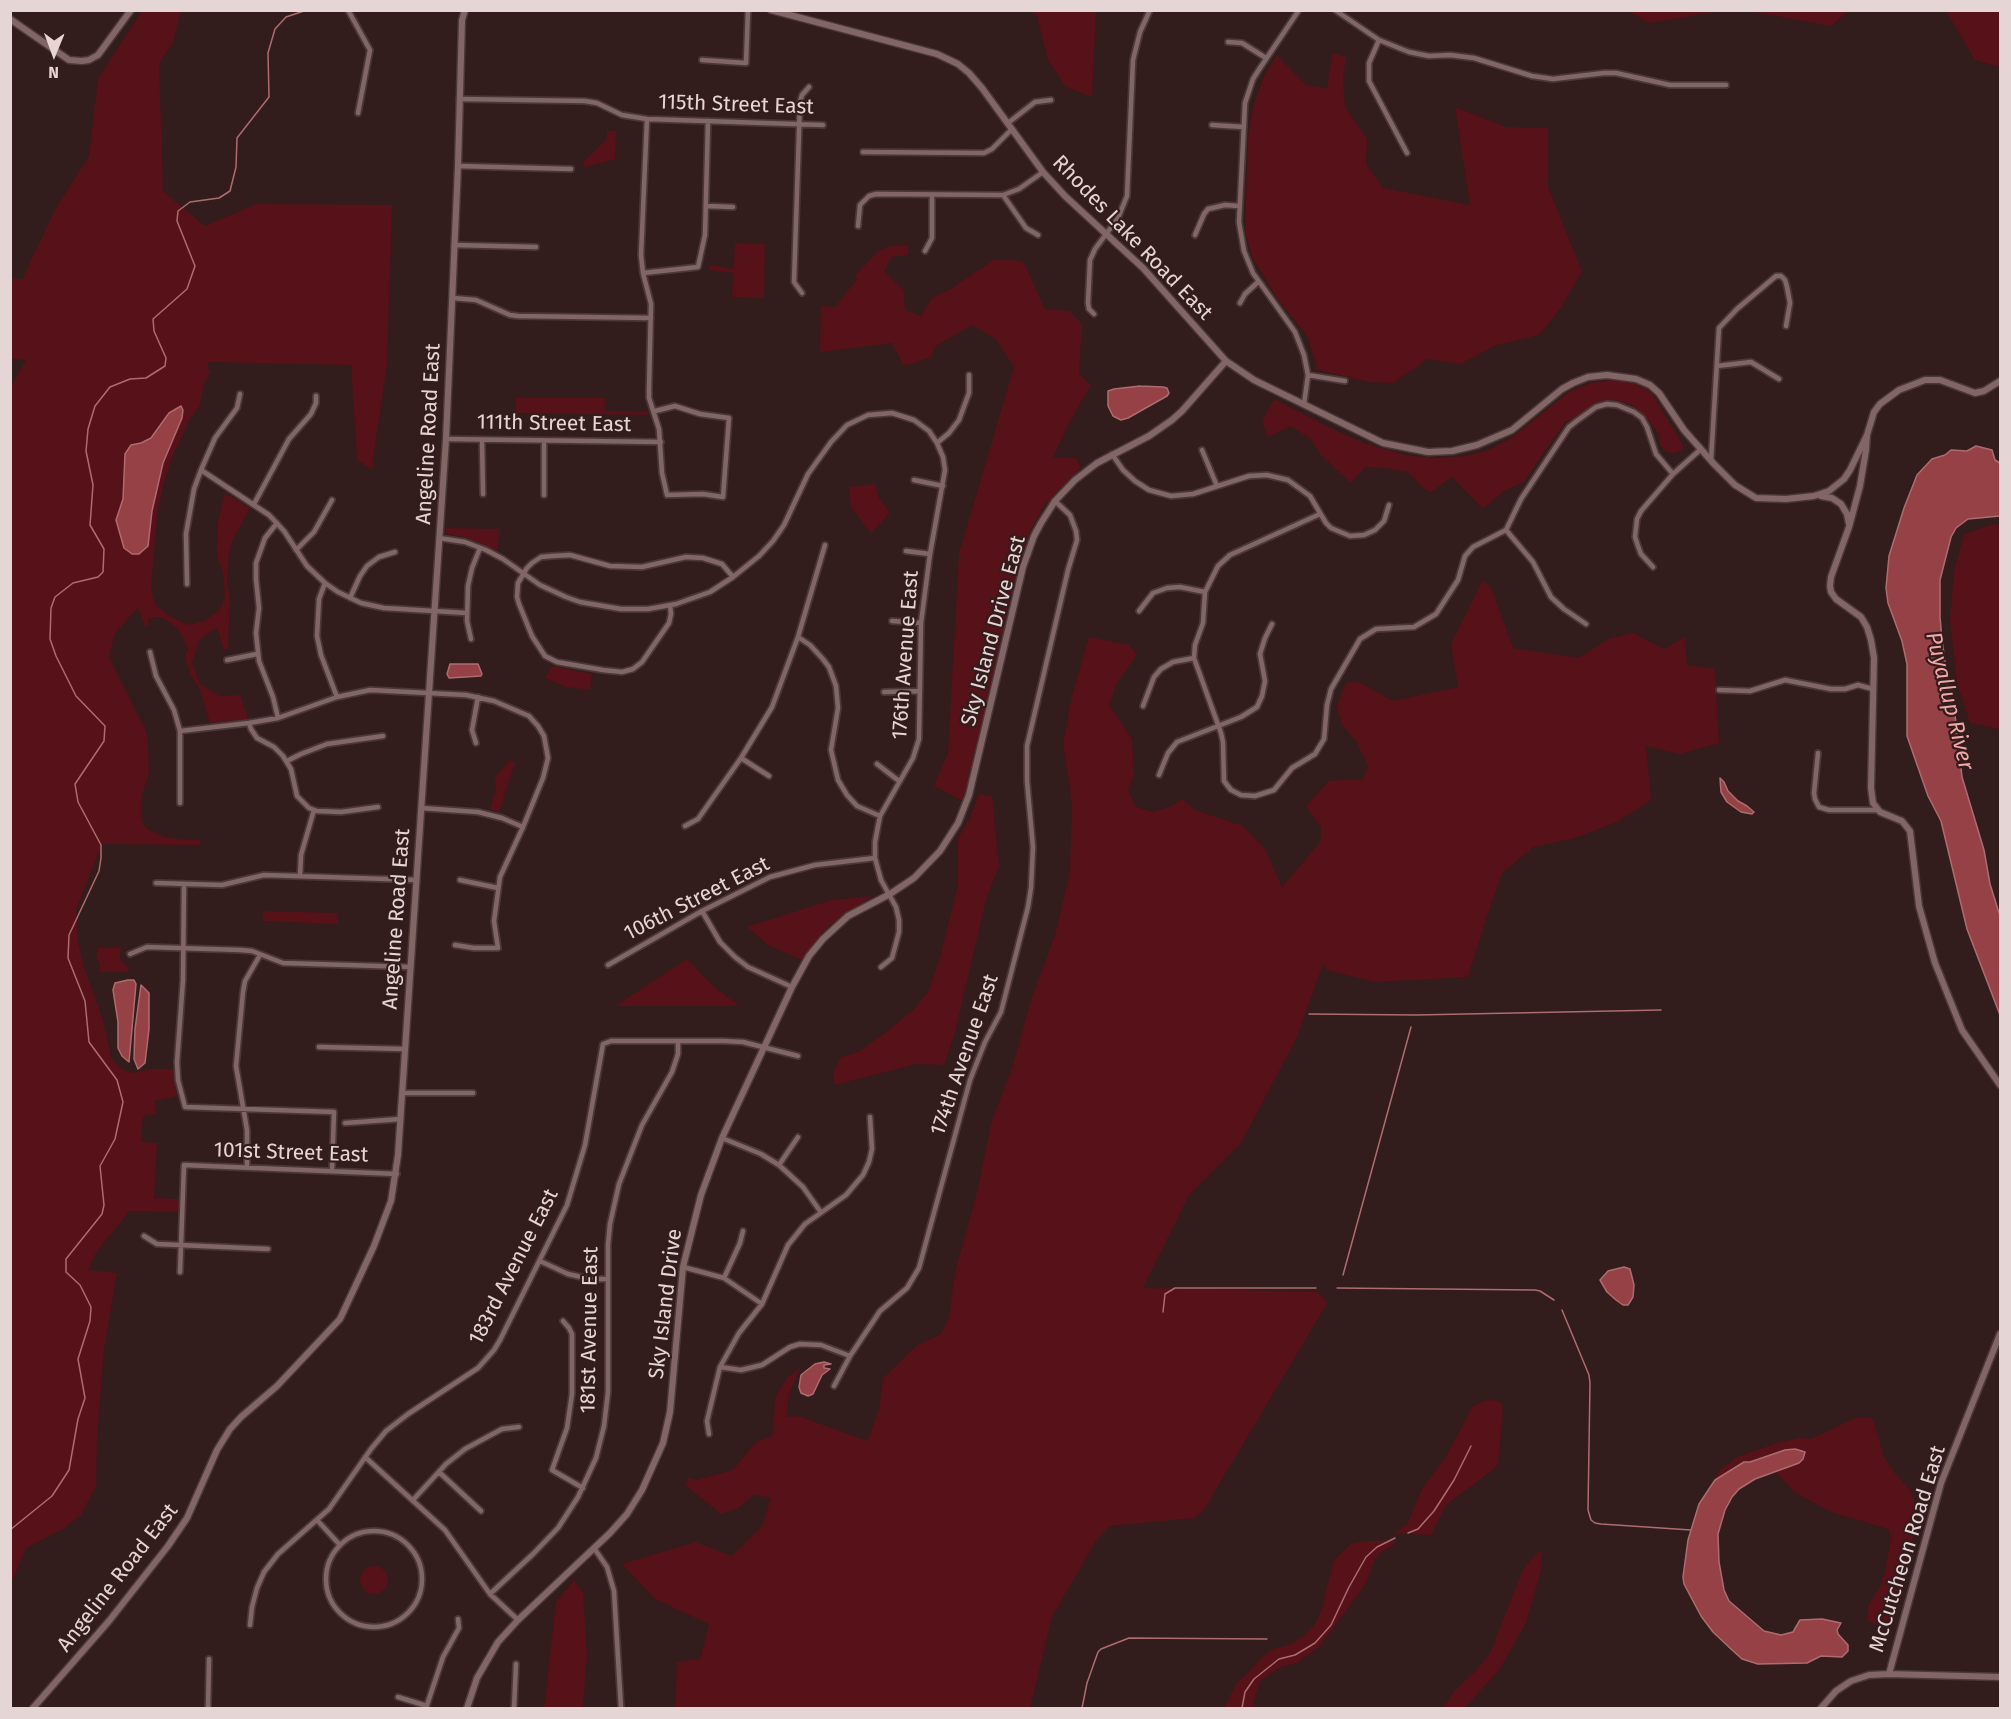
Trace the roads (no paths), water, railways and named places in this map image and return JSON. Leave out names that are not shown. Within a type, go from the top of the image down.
[{"type":"street","points":[[10,20],[69,60],[82,62],[98,54],[131,10]]},
{"type":"street","points":[[348,10],[370,50],[358,113]]},
{"type":"street","name":"Angeline Road East","points":[[33,1708],[109,1621],[168,1546],[187,1518],[213,1457],[230,1429],[277,1386],[340,1319],[385,1220],[397,1174],[446,439],[462,20],[465,10]]},
{"type":"street","points":[[702,60],[746,63],[748,10]]},
{"type":"street","name":"Rhodes Lake Road East","points":[[771,10],[948,58],[969,73],[1043,172],[1071,203],[1156,281],[1226,361],[1254,380],[1383,442],[1428,452],[1452,451],[1477,445],[1505,434],[1562,389],[1579,380],[1594,376],[1616,375],[1636,379],[1650,385],[1659,393],[1674,418],[1711,460],[1735,485],[1749,495],[1756,498],[1779,499],[1829,497],[1839,502],[1847,514],[1849,527]]},
{"type":"street","points":[[1094,314],[1089,309],[1088,303],[1090,260],[1095,249],[1118,218],[1127,196],[1133,60],[1140,32],[1150,10]]},
{"type":"street","points":[[1299,10],[1266,58],[1249,89],[1245,103],[1239,222],[1242,243],[1250,266],[1258,282],[1295,332],[1304,355],[1308,375],[1304,404]]},
{"type":"street","points":[[1335,10],[1379,40],[1418,54],[1474,58],[1532,76],[1553,79],[1616,73],[1671,85],[1726,86]]},
{"type":"street","points":[[1379,40],[1368,63],[1369,81],[1407,153]]},
{"type":"street","points":[[1228,42],[1242,42],[1266,58]]},
{"type":"street","points":[[802,294],[794,282],[802,95],[809,87]]},
{"type":"street","name":"115th Street East","points":[[459,99],[591,102],[608,107],[622,116],[647,119],[824,125]]},
{"type":"street","points":[[863,152],[984,153],[992,149],[1010,126],[1035,102],[1051,100]]},
{"type":"street","points":[[647,119],[641,255],[643,273],[651,299],[649,398],[655,411],[661,441],[662,473],[667,495],[703,494],[723,497],[729,418],[700,414],[675,406],[655,411]]},
{"type":"street","points":[[643,273],[698,267],[705,235],[707,206],[708,121]]},
{"type":"street","points":[[1212,125],[1244,127]]},
{"type":"street","points":[[458,166],[571,170]]},
{"type":"street","points":[[858,226],[860,205],[869,196],[876,194],[1003,195],[1019,189],[1043,172]]},
{"type":"street","points":[[1003,195],[1026,228],[1038,235]]},
{"type":"street","points":[[925,251],[932,238],[932,196]]},
{"type":"street","points":[[707,206],[733,207]]},
{"type":"street","points":[[1195,236],[1208,209],[1218,206],[1239,206]]},
{"type":"street","points":[[454,245],[536,247]]},
{"type":"street","points":[[1711,460],[1718,336],[1721,326],[1765,284],[1776,276],[1781,276],[1788,287],[1790,303],[1786,326]]},
{"type":"street","points":[[1240,303],[1245,294],[1258,282]]},
{"type":"street","points":[[453,298],[476,300],[510,315],[518,316],[651,318]]},
{"type":"street","name":"Sky Island Drive East","points":[[890,894],[914,878],[940,851],[963,810],[969,795],[1027,553],[1041,523],[1055,501],[1085,471],[1112,454],[1149,436],[1172,420],[1226,361]]},
{"type":"street","points":[[1717,366],[1751,362],[1779,379]]},
{"type":"street","points":[[439,538],[465,542],[480,548],[503,559],[540,585],[566,597],[593,605],[621,609],[648,609],[670,605],[710,592],[733,578],[759,556],[773,541],[792,510],[808,474],[831,442],[847,425],[868,415],[892,413],[920,424],[937,442],[950,433],[960,420],[969,393],[969,375]]},
{"type":"street","points":[[1308,375],[1345,381]]},
{"type":"street","points":[[1877,810],[1872,799],[1871,788],[1874,658],[1867,627],[1861,617],[1836,599],[1830,589],[1831,577],[1849,527],[1862,476],[1867,435],[1874,411],[1880,404],[1892,394],[1911,384],[1925,380],[1940,380],[1975,393],[1984,391],[2001,381]]},
{"type":"street","points":[[187,584],[186,534],[191,503],[201,470],[215,438],[237,408],[240,394]]},
{"type":"street","points":[[254,504],[289,439],[311,414],[316,403],[316,396]]},
{"type":"street","points":[[1320,514],[1230,555],[1218,566],[1204,592],[1203,623],[1197,638],[1194,658],[1219,725],[1223,742],[1223,776],[1227,786],[1236,793],[1247,796],[1262,795],[1274,790],[1292,768],[1315,754],[1326,732],[1327,705],[1331,688],[1360,639],[1376,629],[1414,627],[1436,614],[1458,580],[1466,556],[1473,547],[1506,530],[1521,500],[1569,427],[1596,407],[1607,404],[1617,405],[1642,418],[1656,454],[1673,474]]},
{"type":"street","name":"Rhodes Lake Road East","points":[[1814,496],[1829,491],[1844,478],[1867,435]]},
{"type":"street","name":"111th Street East","points":[[446,439],[661,441]]},
{"type":"street","points":[[482,440],[483,494]]},
{"type":"street","points":[[544,441],[544,495]]},
{"type":"street","name":"176th Avenue East","points":[[881,967],[892,958],[899,932],[899,920],[890,894],[881,880],[875,858],[875,842],[879,816],[899,780],[906,773],[917,748],[920,722],[921,623],[945,464],[937,442]]},
{"type":"street","points":[[1653,567],[1641,554],[1635,537],[1637,519],[1673,474],[1701,448]]},
{"type":"street","points":[[1202,450],[1217,486]]},
{"type":"street","points":[[1112,454],[1135,482],[1157,493],[1171,496],[1184,496],[1249,476],[1278,477],[1288,480],[1314,500],[1326,523],[1336,531],[1357,536],[1370,533],[1380,526],[1387,515],[1389,505]]},
{"type":"street","points":[[201,470],[254,504],[277,523],[308,566],[325,583],[350,598],[384,608],[467,613]]},
{"type":"street","points":[[914,480],[943,486]]},
{"type":"street","points":[[296,550],[314,532],[332,500]]},
{"type":"street","name":"174th Avenue East","points":[[850,1356],[880,1311],[907,1288],[919,1268],[970,1080],[985,1042],[1001,1012],[1028,907],[1033,847],[1027,781],[1028,746],[1065,581],[1077,540],[1070,515],[1055,501]]},
{"type":"street","points":[[277,523],[265,538],[256,562],[259,597],[256,633],[257,654],[278,718]]},
{"type":"street","points":[[1506,530],[1533,562],[1551,597],[1586,624]]},
{"type":"street","points":[[685,826],[698,819],[741,758],[772,707],[798,636],[825,545]]},
{"type":"street","points":[[471,639],[467,627],[469,578],[480,548]]},
{"type":"street","points":[[906,551],[930,554]]},
{"type":"street","points":[[350,598],[360,576],[368,566],[379,557],[395,552]]},
{"type":"street","points":[[670,605],[669,623],[646,658],[633,669],[622,672],[557,662],[545,656],[537,646],[519,604],[518,583],[532,563],[547,556],[570,555],[610,566],[642,567],[694,557],[717,561],[729,570],[733,578]]},
{"type":"street","points":[[325,583],[319,599],[317,636],[321,655],[337,697]]},
{"type":"street","points":[[1139,611],[1153,593],[1167,588],[1180,586],[1204,592]]},
{"type":"street","points":[[892,621],[921,623]]},
{"type":"street","points":[[1159,775],[1168,753],[1177,742],[1246,715],[1257,707],[1265,681],[1260,654],[1272,624]]},
{"type":"street","points":[[798,636],[810,645],[829,667],[836,686],[838,708],[831,750],[838,780],[857,806],[879,816]]},
{"type":"street","points":[[150,652],[156,676],[174,710],[180,731],[180,803]]},
{"type":"street","points":[[227,660],[257,654]]},
{"type":"street","points":[[1143,705],[1154,677],[1161,669],[1173,662],[1194,658]]},
{"type":"street","points":[[1719,690],[1750,691],[1785,680],[1831,689],[1845,689],[1858,685],[1873,689]]},
{"type":"street","points":[[180,731],[278,718],[337,697],[376,690],[478,697],[523,712],[533,720],[544,736],[548,750],[546,767],[523,827],[504,866],[498,888],[494,928],[498,948],[455,945]]},
{"type":"street","points":[[884,692],[919,691]]},
{"type":"street","points":[[476,743],[472,730],[478,697]]},
{"type":"street","points":[[249,723],[250,729],[257,738],[278,751],[287,762],[297,796],[303,804],[314,810],[341,812],[378,807]]},
{"type":"street","points":[[287,762],[327,744],[383,736]]},
{"type":"street","points":[[1818,753],[1814,793],[1819,807],[1829,810],[1877,810],[1902,821],[1910,831],[1919,906],[1935,963],[1962,1030],[2001,1084]]},
{"type":"street","points":[[741,758],[769,776]]},
{"type":"street","points":[[876,764],[899,780]]},
{"type":"street","points":[[421,808],[478,812],[502,818],[523,827]]},
{"type":"street","points":[[300,876],[301,855],[314,810]]},
{"type":"street","name":"106th Street East","points":[[608,965],[702,911],[770,877],[815,865],[875,858]]},
{"type":"street","points":[[156,883],[222,885],[261,875],[417,880]]},
{"type":"street","points":[[460,880],[498,888]]},
{"type":"street","points":[[183,884],[183,980],[177,1062],[178,1080],[185,1107],[334,1112],[332,1171]]},
{"type":"street","name":"Sky Island Drive","points":[[518,1620],[610,1533],[627,1514],[642,1490],[663,1443],[670,1412],[684,1267],[701,1195],[722,1138],[792,987],[809,956],[835,926],[848,916],[890,894]]},
{"type":"street","points":[[702,911],[720,942],[748,968],[792,987]]},
{"type":"street","points":[[130,954],[147,947],[240,950],[283,963],[410,966]]},
{"type":"street","points":[[247,1167],[248,1140],[236,1066],[245,981],[260,955]]},
{"type":"street","name":"183rd Avenue East","points":[[250,1625],[254,1595],[264,1572],[285,1547],[329,1509],[378,1440],[397,1422],[469,1374],[486,1359],[500,1340],[563,1216],[585,1145],[603,1044],[610,1041],[678,1042]]},
{"type":"street","points":[[678,1042],[743,1042],[798,1056]]},
{"type":"street","name":"181st Avenue East","points":[[490,1594],[546,1541],[569,1513],[583,1488],[598,1450],[607,1408],[608,1236],[620,1184],[642,1125],[672,1072],[678,1054],[678,1042]]},
{"type":"street","points":[[319,1047],[405,1049]]},
{"type":"street","points":[[402,1093],[473,1093]]},
{"type":"street","points":[[709,1434],[707,1420],[720,1367],[739,1333],[762,1304],[788,1245],[805,1224],[820,1211],[846,1195],[863,1175],[872,1149],[870,1117]]},
{"type":"street","points":[[345,1123],[401,1119]]},
{"type":"street","points":[[779,1165],[798,1137]]},
{"type":"street","points":[[722,1138],[761,1154],[779,1165],[803,1187],[820,1211]]},
{"type":"street","name":"101st Street East","points":[[181,1246],[184,1165],[397,1174]]},
{"type":"street","points":[[724,1278],[743,1231]]},
{"type":"street","points":[[144,1236],[157,1244],[268,1249]]},
{"type":"street","points":[[180,1272],[181,1246]]},
{"type":"street","points":[[540,1261],[568,1274],[590,1279],[608,1279]]},
{"type":"street","points":[[684,1267],[724,1278],[762,1304]]},
{"type":"street","points":[[563,1321],[572,1334],[572,1394],[566,1434],[552,1470],[583,1488]]},
{"type":"street","name":"McCutcheon Road East","points":[[1889,1674],[1941,1483],[2001,1334]]},
{"type":"street","points":[[720,1367],[732,1370],[762,1365],[790,1347],[800,1344],[830,1347],[850,1356],[834,1386]]},
{"type":"street","points":[[412,1500],[454,1456],[502,1429],[519,1427]]},
{"type":"street","points":[[365,1457],[452,1539],[490,1594],[518,1620],[498,1642],[484,1665],[467,1708]]},
{"type":"street","points":[[438,1472],[481,1511]]},
{"type":"street","points":[[317,1520],[340,1545]]},
{"type":"street","points":[[374,1531],[395,1536],[410,1547],[419,1563],[422,1579],[418,1598],[409,1611],[397,1620],[380,1626],[358,1624],[343,1615],[330,1598],[327,1578],[332,1557],[340,1545],[352,1536],[374,1531]]},
{"type":"street","points":[[594,1548],[607,1567],[615,1591],[621,1708]]},
{"type":"street","points":[[398,1697],[427,1707],[443,1657],[459,1628],[458,1618]]},
{"type":"street","points":[[208,1708],[209,1659]]},
{"type":"street","points":[[514,1708],[516,1664]]},
{"type":"street","points":[[1821,1708],[1836,1690],[1851,1681],[1869,1675],[2001,1677]]},
{"type":"water","points":[[1140,386],[1163,387],[1167,388],[1169,393],[1128,418],[1121,420],[1113,416],[1108,406],[1108,391]]},
{"type":"water","points":[[181,406],[182,418],[163,463],[152,511],[148,546],[139,554],[132,554],[124,548],[116,520],[123,499],[125,454],[131,445],[151,438],[169,413]]},
{"type":"water","name":"Puyallup River","points":[[1976,446],[1992,450],[1995,460],[2000,463],[2000,516],[1968,519],[1956,528],[1951,537],[1940,580],[1940,617],[1962,777],[1984,850],[1990,884],[2000,916],[2000,1015],[1967,929],[1941,821],[1928,796],[1907,736],[1907,664],[1902,641],[1888,603],[1886,588],[1889,556],[1917,475],[1932,459],[1945,455],[1951,450],[1967,451]]},
{"type":"water","points":[[450,664],[478,664],[482,674],[481,676],[449,678],[447,674]]},
{"type":"water","points":[[1720,778],[1738,801],[1754,812],[1752,814],[1741,812],[1727,802],[1721,792]]},
{"type":"water","points":[[134,980],[136,984],[129,1062],[118,1048],[118,1022],[113,990],[115,983]]},
{"type":"water","points":[[141,985],[149,993],[149,1029],[145,1063],[138,1069],[134,1059],[135,1029]]},
{"type":"water","points":[[1624,1267],[1630,1269],[1634,1285],[1633,1297],[1628,1305],[1623,1305],[1607,1292],[1600,1280],[1608,1271]]},
{"type":"water","points":[[824,1362],[831,1364],[824,1365],[824,1368],[830,1369],[822,1375],[813,1394],[808,1396],[801,1393],[799,1387],[801,1375],[815,1364]]},
{"type":"water","points":[[1795,1449],[1805,1452],[1799,1463],[1755,1479],[1739,1489],[1725,1510],[1718,1534],[1719,1562],[1724,1590],[1729,1601],[1764,1631],[1781,1635],[1793,1632],[1800,1620],[1822,1619],[1841,1623],[1837,1630],[1838,1634],[1848,1645],[1848,1651],[1842,1657],[1821,1656],[1807,1663],[1758,1664],[1742,1659],[1713,1632],[1701,1616],[1684,1584],[1688,1540],[1699,1504],[1715,1480],[1744,1462]]},
{"type":"waterway","points":[[10,1530],[52,1496],[69,1470],[78,1419],[85,1398],[78,1359],[90,1321],[91,1307],[80,1285],[66,1272],[66,1259],[102,1214],[104,1205],[100,1166],[115,1139],[123,1102],[117,1080],[89,1042],[85,1001],[68,958],[69,935],[99,871],[101,858],[101,845],[78,802],[75,784],[104,741],[105,726],[76,696],[56,656],[50,639],[51,608],[55,597],[73,583],[98,577],[103,572],[104,549],[90,525],[93,485],[86,451],[88,429],[95,406],[110,387],[130,379],[146,378],[165,366],[166,358],[154,331],[153,319],[187,289],[195,266],[177,221],[178,211],[190,202],[219,198],[230,191],[236,167],[237,138],[269,97],[268,53],[275,29],[286,17],[307,10]]},
{"type":"waterway","points":[[1309,1014],[1416,1015],[1661,1010]]},
{"type":"waterway","points":[[1343,1275],[1411,1027]]},
{"type":"waterway","points":[[1163,1312],[1165,1294],[1175,1288],[1316,1288]]},
{"type":"waterway","points":[[1337,1288],[1535,1290],[1554,1300]]},
{"type":"waterway","points":[[1562,1310],[1589,1375],[1588,1510],[1591,1520],[1601,1524],[1691,1530]]},
{"type":"waterway","points":[[1408,1533],[1418,1529],[1434,1511],[1454,1480],[1471,1446]]},
{"type":"waterway","points":[[1242,1708],[1245,1692],[1254,1679],[1279,1659],[1295,1655],[1315,1643],[1331,1625],[1366,1557],[1377,1547],[1395,1538]]},
{"type":"waterway","points":[[1082,1708],[1087,1683],[1098,1652],[1129,1638],[1267,1639]]}]
